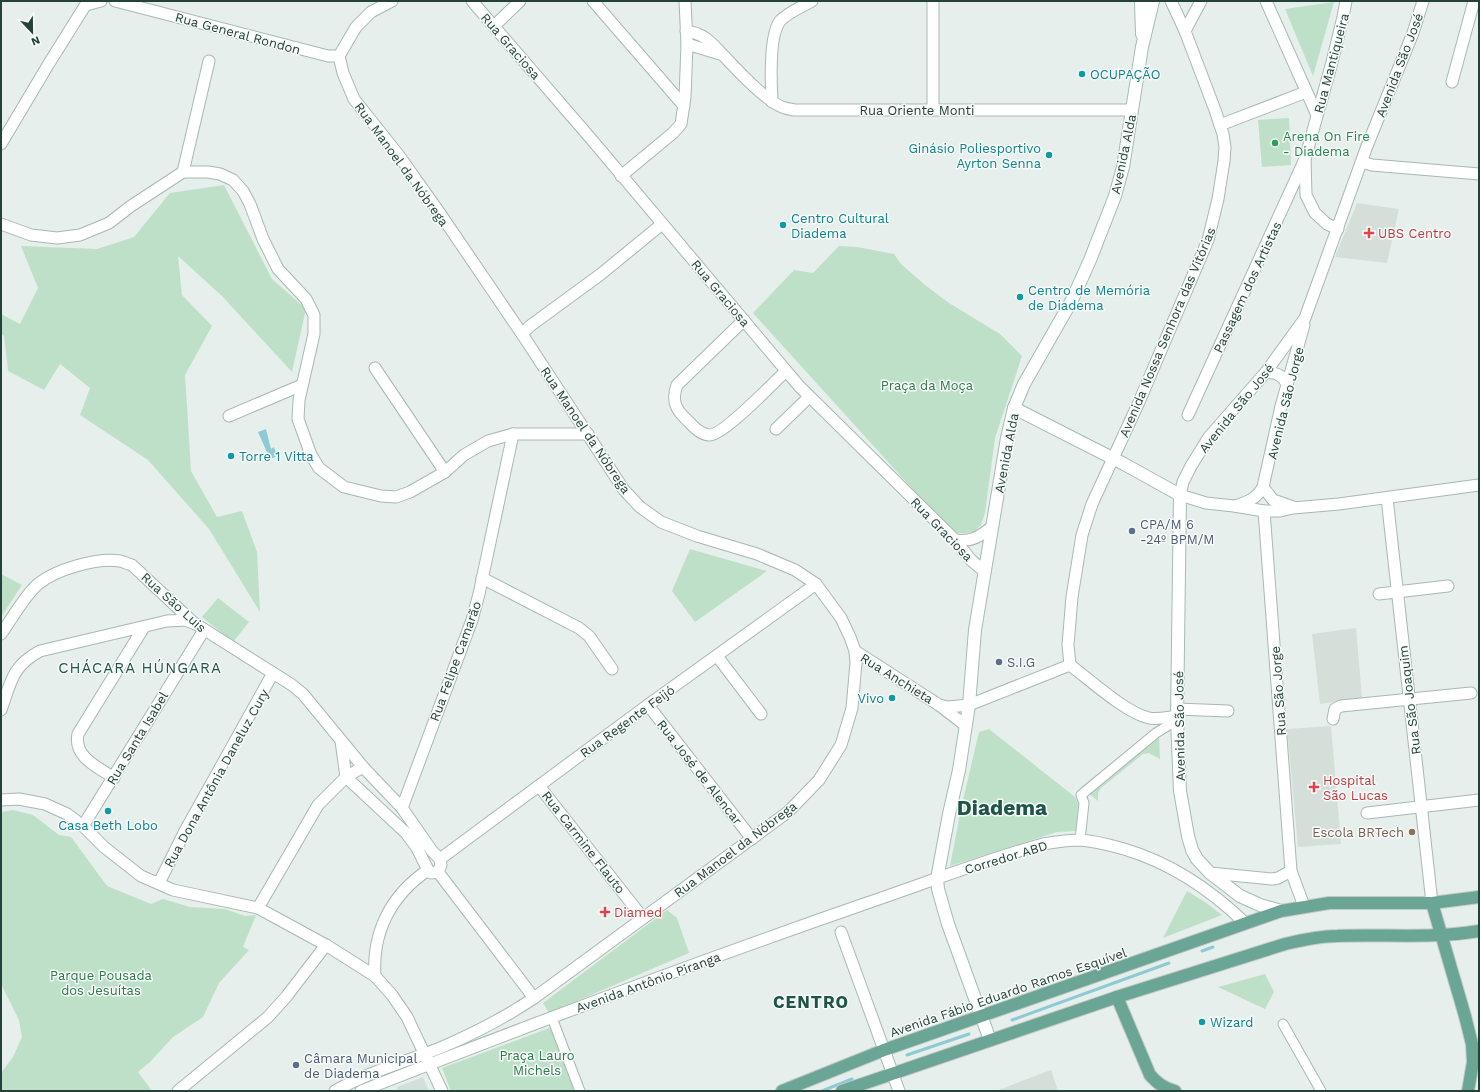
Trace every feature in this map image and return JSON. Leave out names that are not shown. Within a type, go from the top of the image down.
[{"type":"main road","name":"Avenida Alda","points":[[1141,1],[1142,47]]},
{"type":"main road","name":"Avenida Alda","points":[[937,879],[947,821],[959,770],[969,705],[975,630],[1007,438],[1014,408],[1024,384],[1083,278],[1115,196],[1123,167],[1142,47],[1153,1]]},
{"type":"main road","points":[[1014,408],[1138,471],[1180,495]]},
{"type":"main road","name":"Avenida São José","points":[[1180,495],[1177,715],[1178,774],[1188,836],[1197,859],[1210,873],[1240,896],[1255,903],[1281,911]]},
{"type":"main road","points":[[937,879],[938,889],[948,924],[990,1040]]},
{"type":"main road","name":"Avenida Fábio Eduardo Ramos Esquível","points":[[782,1091],[884,1050],[1281,911],[1304,906],[1344,902],[1432,903],[1479,897]]},
{"type":"main road","points":[[1432,903],[1472,1044],[1473,1062],[1468,1091]]},
{"type":"main road","points":[[842,1091],[1117,997],[1266,949],[1301,940],[1336,936],[1442,935],[1479,931]]},
{"type":"main road","points":[[1117,997],[1150,1075],[1159,1085],[1174,1091]]},
{"type":"street","points":[[1,144],[87,3],[101,1]]},
{"type":"street","name":"Rua General Rondon","points":[[115,1],[328,56],[339,56]]},
{"type":"street","points":[[339,56],[356,27],[371,12],[392,1]]},
{"type":"street","name":"Rua Graciosa","points":[[472,1],[809,397],[954,540],[971,560],[985,572]]},
{"type":"street","points":[[494,26],[520,1]]},
{"type":"street","points":[[593,1],[684,106]]},
{"type":"street","points":[[621,176],[673,133],[681,124],[684,106],[687,44],[685,1]]},
{"type":"street","points":[[772,102],[771,86],[774,32],[780,21],[795,10],[812,1]]},
{"type":"street","points":[[933,1],[934,110]]},
{"type":"street","name":"Avenida Nossa Senhora das Vitórias","points":[[1070,665],[1068,645],[1070,618],[1082,535],[1092,504],[1139,402],[1208,240],[1218,199],[1224,161],[1225,147],[1220,125],[1185,31],[1171,1]]},
{"type":"street","points":[[1185,31],[1201,1]]},
{"type":"street","points":[[1266,1],[1317,115]]},
{"type":"street","name":"Rua Mantiqueira","points":[[1338,229],[1327,224],[1315,213],[1306,195],[1305,159],[1342,24],[1346,1]]},
{"type":"street","name":"Avenida São José","points":[[1180,495],[1191,466],[1210,437],[1266,372],[1305,318],[1423,1]]},
{"type":"street","points":[[1452,82],[1474,1]]},
{"type":"street","name":"Rua Oriente Monti","points":[[686,31],[694,32],[708,40],[772,102],[784,108],[794,110],[1132,110]]},
{"type":"street","name":"Rua Oriente Monti","points":[[687,44],[722,55]]},
{"type":"street","name":"Rua Manoel da Nóbrega","points":[[339,56],[343,73],[354,99],[400,157],[435,206],[522,334],[624,490],[640,507],[661,522],[697,536],[757,554],[795,570],[816,584],[841,618],[855,651],[856,662],[852,708],[841,745],[820,780],[788,812],[534,998],[508,1015],[427,1059]]},
{"type":"street","points":[[183,172],[209,61]]},
{"type":"street","points":[[1220,125],[1306,92]]},
{"type":"street","name":"Passagem dos Artistas","points":[[1188,416],[1305,159]]},
{"type":"street","points":[[1362,162],[1372,165],[1479,174]]},
{"type":"street","points":[[1,224],[31,235],[57,238],[80,235],[109,223],[131,206],[183,172],[208,172],[220,174],[233,180],[243,191],[250,204],[263,239],[278,268],[306,299],[314,315],[314,334],[299,400],[298,419],[311,455],[319,468],[344,487],[381,496],[396,497],[410,492],[445,472],[464,455],[488,441],[513,434],[588,434]]},
{"type":"street","points":[[522,334],[530,326],[600,274],[662,224]]},
{"type":"street","name":"Avenida São Jorge","points":[[1263,487],[1281,406],[1305,318]]},
{"type":"street","points":[[744,320],[677,385],[673,395],[675,403],[681,414],[700,432],[710,435],[719,432],[786,371]]},
{"type":"street","points":[[375,368],[445,472]]},
{"type":"street","points":[[1266,372],[1280,376],[1285,380],[1287,385]]},
{"type":"street","points":[[229,416],[302,385]]},
{"type":"street","points":[[776,428],[809,397]]},
{"type":"street","name":"Rua Felipe Camarão","points":[[402,808],[472,620],[513,434]]},
{"type":"street","points":[[1180,495],[1206,504],[1234,506],[1264,511],[1280,511],[1293,508],[1339,504],[1479,486]]},
{"type":"street","points":[[1234,506],[1252,500],[1259,494],[1263,487],[1273,500],[1293,508]]},
{"type":"street","name":"Rua São Joaquim","points":[[1387,498],[1432,903]]},
{"type":"street","name":"Rua São Jorge","points":[[1264,511],[1291,871],[1304,906]]},
{"type":"street","points":[[954,540],[966,541],[974,539],[992,527]]},
{"type":"street","name":"Rua São Luis","points":[[1,634],[37,584],[50,576],[90,562],[107,560],[121,561],[132,565],[194,623],[292,685],[303,694],[363,767],[402,808]]},
{"type":"street","points":[[482,578],[579,628],[589,636],[612,669]]},
{"type":"street","name":"Rua Regente Feijó","points":[[440,859],[648,705],[816,584]]},
{"type":"street","points":[[1379,594],[1448,586]]},
{"type":"street","points":[[1,710],[10,683],[18,667],[28,657],[40,651],[167,621],[185,620],[194,623]]},
{"type":"street","points":[[114,778],[84,757],[76,742],[78,734],[144,626]]},
{"type":"street","name":"Rua Santa Isabel","points":[[83,826],[204,630]]},
{"type":"street","name":"Rua Anchieta","points":[[855,651],[939,705],[965,725]]},
{"type":"street","points":[[717,656],[760,714]]},
{"type":"street","points":[[1070,665],[1134,712],[1149,718],[1228,711]]},
{"type":"street","name":"Rua Anchieta","points":[[939,705],[948,707],[969,705],[1070,665]]},
{"type":"street","name":"Rua Dona Antônia Daneluz Cury","points":[[159,883],[185,831],[273,673]]},
{"type":"street","points":[[1333,719],[1336,709],[1340,706],[1471,693]]},
{"type":"street","name":"Rua José de Alencar","points":[[648,705],[752,839]]},
{"type":"street","points":[[1080,840],[1084,803],[1081,795],[1177,715]]},
{"type":"street","points":[[341,740],[346,777],[411,839],[433,871],[534,998]]},
{"type":"street","points":[[258,908],[318,805],[346,777],[363,767]]},
{"type":"street","name":"Rua Carmine Flauto","points":[[539,786],[643,918]]},
{"type":"street","points":[[1,800],[19,799],[45,804],[67,814],[83,826],[104,847],[141,876],[173,890],[258,908],[326,945],[375,976],[392,995],[406,1017],[442,1091]]},
{"type":"street","points":[[1367,813],[1479,800]]},
{"type":"street","points":[[375,976],[375,957],[380,932],[392,904],[418,877],[433,871],[441,865],[440,859],[432,851],[402,808],[388,817]]},
{"type":"street","name":"Corredor ABD","points":[[937,879],[1036,846],[1056,842],[1080,840],[1098,842],[1134,852],[1172,868],[1214,896],[1244,924]]},
{"type":"street","points":[[1210,873],[1278,878],[1291,871]]},
{"type":"street","name":"Avenida Antônio Piranga","points":[[335,1091],[370,1074],[427,1059],[552,1018],[678,970],[937,879]]},
{"type":"street","points":[[841,932],[899,1091]]},
{"type":"street","points":[[178,1091],[268,1017],[286,997],[326,945]]},
{"type":"street","points":[[552,1018],[580,1091]]},
{"type":"street","points":[[1283,1024],[1321,1091]]},
{"type":"street","name":"Avenida Antônio Piranga","points":[[361,1091],[427,1059]]},
{"type":"shaded area","name":"UBS Centro","points":[[1357,203],[1399,209],[1387,263],[1335,257]]},
{"type":"shaded area","points":[[1356,628],[1362,698],[1320,704],[1312,634]]},
{"type":"shaded area","name":"Hospital São Lucas","points":[[1331,726],[1341,844],[1298,847],[1287,729]]},
{"type":"shaded area","points":[[1051,1070],[1058,1091],[996,1091]]},
{"type":"shaded area","points":[[423,1077],[429,1091],[398,1091],[397,1087]]},
{"type":"green space","points":[[1334,2],[1313,76],[1285,9]]},
{"type":"green space","name":"Arena On Fire - Diadema","points":[[1289,118],[1291,165],[1262,167],[1258,120]]},
{"type":"green space","points":[[224,185],[272,279],[306,309],[292,372],[222,296],[178,256],[182,295],[212,326],[185,375],[191,471],[217,517],[242,511],[257,552],[260,612],[209,529],[148,460],[80,415],[90,388],[60,364],[44,390],[8,371],[4,336],[1,333],[1,314],[20,324],[38,288],[21,246],[97,249],[134,237],[170,193]]},
{"type":"green space","name":"Praça da Moça","points":[[839,246],[857,247],[894,254],[901,264],[925,285],[949,303],[1000,334],[1022,356],[995,438],[985,513],[981,525],[974,532],[958,533],[951,529],[938,517],[753,313],[794,270],[813,273]]},
{"type":"green space","points":[[690,549],[767,571],[695,622],[672,591]]},
{"type":"green space","points":[[1,574],[22,585],[1,617]]},
{"type":"green space","points":[[218,598],[249,622],[233,642],[202,617]]},
{"type":"green space","points":[[989,729],[1075,797],[1078,804],[1076,831],[1057,832],[950,866],[962,804],[979,732]]},
{"type":"green space","points":[[1155,729],[1159,734],[1160,759],[1149,753],[1143,754],[1101,788],[1098,793],[1098,801],[1081,787]]},
{"type":"green space","name":"Parque Pousada dos Jesuítas","points":[[13,810],[33,815],[59,835],[71,837],[107,886],[151,904],[163,899],[190,907],[225,909],[245,916],[256,915],[243,947],[249,950],[219,983],[203,1017],[173,1037],[150,1062],[138,1072],[152,1091],[1,1091],[1,1073],[13,1057],[22,1037],[19,1020],[1,984],[1,812]]},
{"type":"green space","points":[[1187,891],[1222,915],[1163,938]]},
{"type":"green space","points":[[667,910],[677,918],[689,953],[549,1013],[543,1003]]},
{"type":"green space","points":[[1265,974],[1274,992],[1265,1009],[1218,987]]},
{"type":"green space","name":"Praça Lauro Michels","points":[[552,1027],[579,1091],[451,1091],[442,1068]]},
{"type":"water","points":[[266,429],[271,449],[274,447],[277,456],[270,459],[258,432]]},
{"type":"waterway","points":[[1202,951],[1213,947]]},
{"type":"waterway","points":[[1012,1020],[1169,963]]},
{"type":"waterway","points":[[907,1055],[969,1034]]},
{"type":"waterway","points":[[822,1091],[852,1079]]},
{"type":"place","name":"OCUPAÇÃO","points":[[1082,74]]},
{"type":"place","name":"Arena On Fire - Diadema","points":[[1275,143]]},
{"type":"place","name":"Ginásio Poliesportivo Ayrton Senna","points":[[1049,155]]},
{"type":"place","name":"Centro Cultural Diadema","points":[[783,225]]},
{"type":"place","name":"UBS Centro","points":[[1369,233]]},
{"type":"place","name":"Centro de Memória de Diadema","points":[[1020,297]]},
{"type":"place","name":"Torre 1 Vitta","points":[[231,456]]},
{"type":"place","name":"CPA/M 6 -24º BPM/M","points":[[1132,531]]},
{"type":"place","name":"S.I.G","points":[[999,662]]},
{"type":"place","name":"Vivo","points":[[892,698]]},
{"type":"place","name":"Hospital São Lucas","points":[[1314,787]]},
{"type":"place","name":"Casa Beth Lobo","points":[[108,811]]},
{"type":"place","name":"Escola BRTech","points":[[1412,832]]},
{"type":"place","name":"Diamed","points":[[605,912]]},
{"type":"place","name":"Wizard","points":[[1202,1022]]},
{"type":"place","name":"Câmara Municipal de Diadema","points":[[296,1065]]},
{"type":"district","name":"CHÁCARA HÚNGARA","points":[[140,668]]},
{"type":"district","name":"Diadema","points":[[1002,808]]},
{"type":"district","name":"CENTRO","points":[[811,1002]]}]
